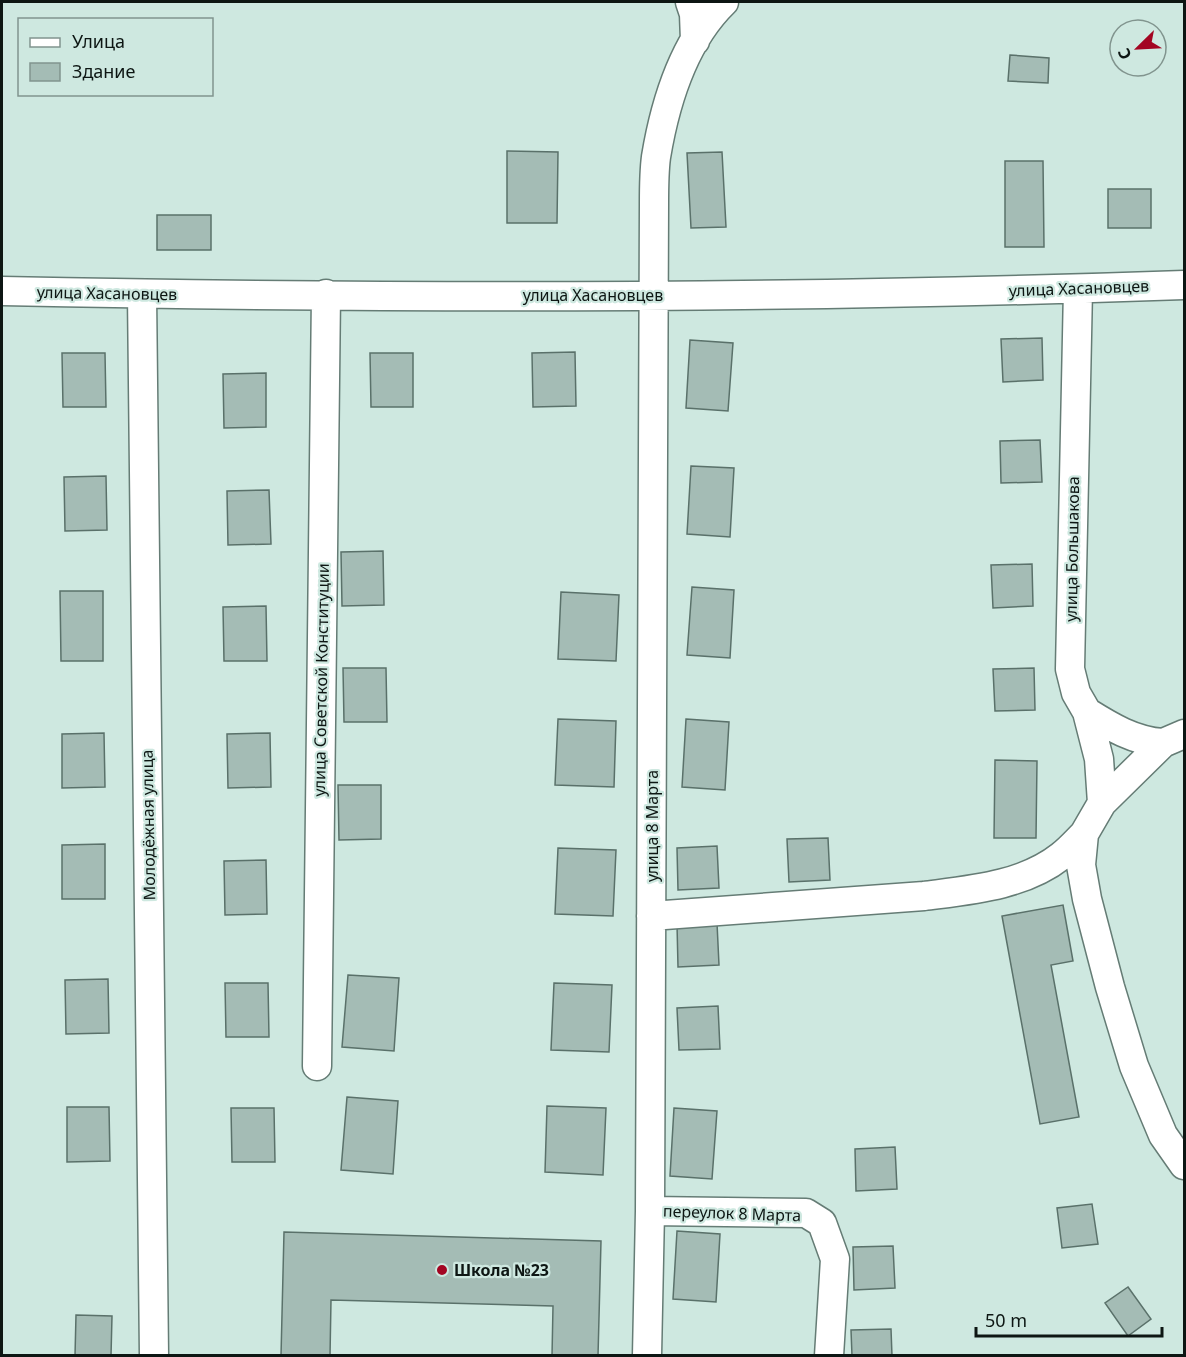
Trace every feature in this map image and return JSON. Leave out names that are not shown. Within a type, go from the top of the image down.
[{"type":"street","points":[[690,2],[694,14],[695,41]]},
{"type":"street","name":"улица 8 Марта","points":[[647,1356],[650,1211],[656,159],[665,111],[680,71],[709,16],[724,2]]},
{"type":"street","name":"улица Хасановцев","points":[[2,291],[142,294],[655,296],[1185,285]]},
{"type":"street","name":"улица Большакова","points":[[1078,289],[1070,669],[1076,693],[1087,712],[1100,759],[1102,803]]},
{"type":"street","name":"Молодёжная улица","points":[[142,294],[154,1356]]},
{"type":"street","name":"улица Советской Конституции","points":[[317,1066],[326,294]]},
{"type":"street","points":[[1087,712],[1123,733],[1144,742],[1174,739]]},
{"type":"street","points":[[651,916],[924,896],[1002,883],[1034,872],[1060,857],[1084,834],[1102,803],[1174,739]]},
{"type":"street","points":[[1084,834],[1081,865],[1087,899],[1134,1066],[1163,1135],[1185,1165]]},
{"type":"street","name":"переулок 8 Марта","points":[[650,1211],[806,1213],[822,1223],[835,1259],[829,1356]]},
{"type":"building","points":[[1010,55],[1049,58],[1048,83],[1008,81]]},
{"type":"building","points":[[507,151],[558,152],[557,223],[507,223]]},
{"type":"building","points":[[722,152],[726,227],[691,228],[687,153]]},
{"type":"building","points":[[1005,161],[1043,161],[1044,247],[1005,247]]},
{"type":"building","points":[[1108,189],[1151,189],[1151,228],[1108,228]]},
{"type":"building","points":[[157,215],[211,215],[211,250],[157,250]]},
{"type":"building","points":[[1042,338],[1043,380],[1003,382],[1001,339]]},
{"type":"building","points":[[690,340],[733,343],[728,411],[686,408]]},
{"type":"building","points":[[575,352],[576,406],[533,407],[532,353]]},
{"type":"building","points":[[62,353],[105,353],[106,407],[63,407]]},
{"type":"building","points":[[370,353],[413,353],[413,407],[371,407]]},
{"type":"building","points":[[266,373],[266,427],[224,428],[223,374]]},
{"type":"building","points":[[1040,440],[1042,482],[1001,483],[1000,441]]},
{"type":"building","points":[[691,466],[734,468],[730,537],[687,534]]},
{"type":"building","points":[[106,476],[107,530],[65,531],[64,477]]},
{"type":"building","points":[[269,490],[271,544],[228,545],[227,491]]},
{"type":"building","points":[[383,551],[384,605],[342,606],[341,552]]},
{"type":"building","points":[[1032,564],[1033,606],[993,608],[991,565]]},
{"type":"building","points":[[692,587],[734,590],[730,658],[687,655]]},
{"type":"building","points":[[60,591],[103,591],[103,661],[61,661]]},
{"type":"building","points":[[561,592],[619,595],[616,661],[558,659]]},
{"type":"building","points":[[266,606],[267,661],[224,661],[223,607]]},
{"type":"building","points":[[343,668],[386,668],[387,722],[344,722]]},
{"type":"building","points":[[1034,668],[1035,710],[995,711],[993,669]]},
{"type":"building","points":[[558,719],[616,721],[614,787],[555,785]]},
{"type":"building","points":[[686,719],[729,722],[725,790],[682,787]]},
{"type":"building","points":[[104,733],[105,787],[62,788],[62,734]]},
{"type":"building","points":[[270,733],[271,787],[228,788],[227,734]]},
{"type":"building","points":[[995,760],[1037,761],[1036,838],[994,838]]},
{"type":"building","points":[[338,785],[381,785],[381,839],[339,840]]},
{"type":"building","points":[[828,838],[830,880],[789,882],[787,839]]},
{"type":"building","points":[[105,844],[105,899],[62,899],[62,845]]},
{"type":"building","points":[[717,846],[719,888],[678,890],[677,848]]},
{"type":"building","points":[[558,848],[616,850],[613,916],[555,914]]},
{"type":"building","points":[[266,860],[267,914],[225,915],[224,861]]},
{"type":"building","points":[[1063,905],[1073,961],[1051,965],[1079,1117],[1040,1124],[1002,916]]},
{"type":"building","points":[[717,923],[719,965],[678,967],[677,924]]},
{"type":"building","points":[[348,975],[399,978],[394,1051],[342,1047]]},
{"type":"building","points":[[108,979],[109,1033],[66,1034],[65,980]]},
{"type":"building","points":[[225,983],[268,983],[269,1037],[226,1037]]},
{"type":"building","points":[[554,983],[612,985],[609,1052],[551,1050]]},
{"type":"building","points":[[718,1006],[720,1049],[679,1050],[677,1008]]},
{"type":"building","points":[[347,1097],[398,1101],[393,1174],[341,1170]]},
{"type":"building","points":[[547,1106],[606,1108],[603,1175],[545,1172]]},
{"type":"building","points":[[67,1107],[109,1107],[110,1161],[67,1162]]},
{"type":"building","points":[[231,1108],[274,1108],[275,1162],[232,1162]]},
{"type":"building","points":[[674,1108],[717,1111],[712,1179],[670,1176]]},
{"type":"building","points":[[895,1147],[897,1189],[856,1191],[855,1149]]},
{"type":"building","points":[[1092,1204],[1098,1244],[1062,1248],[1057,1208]]},
{"type":"building","points":[[677,1231],[720,1234],[716,1302],[673,1299]]},
{"type":"building","name":"Школа №23","points":[[284,1232],[601,1241],[598,1356],[552,1356],[553,1306],[331,1300],[330,1356],[281,1356]]},
{"type":"building","points":[[893,1246],[895,1288],[854,1290],[853,1247]]},
{"type":"building","points":[[1128,1287],[1151,1319],[1128,1336],[1105,1303]]},
{"type":"building","points":[[76,1315],[112,1316],[111,1356],[75,1356]]},
{"type":"building","points":[[891,1329],[892,1356],[852,1356],[851,1330]]},
{"type":"place","name":"Школа №23","points":[[442,1270]]}]
